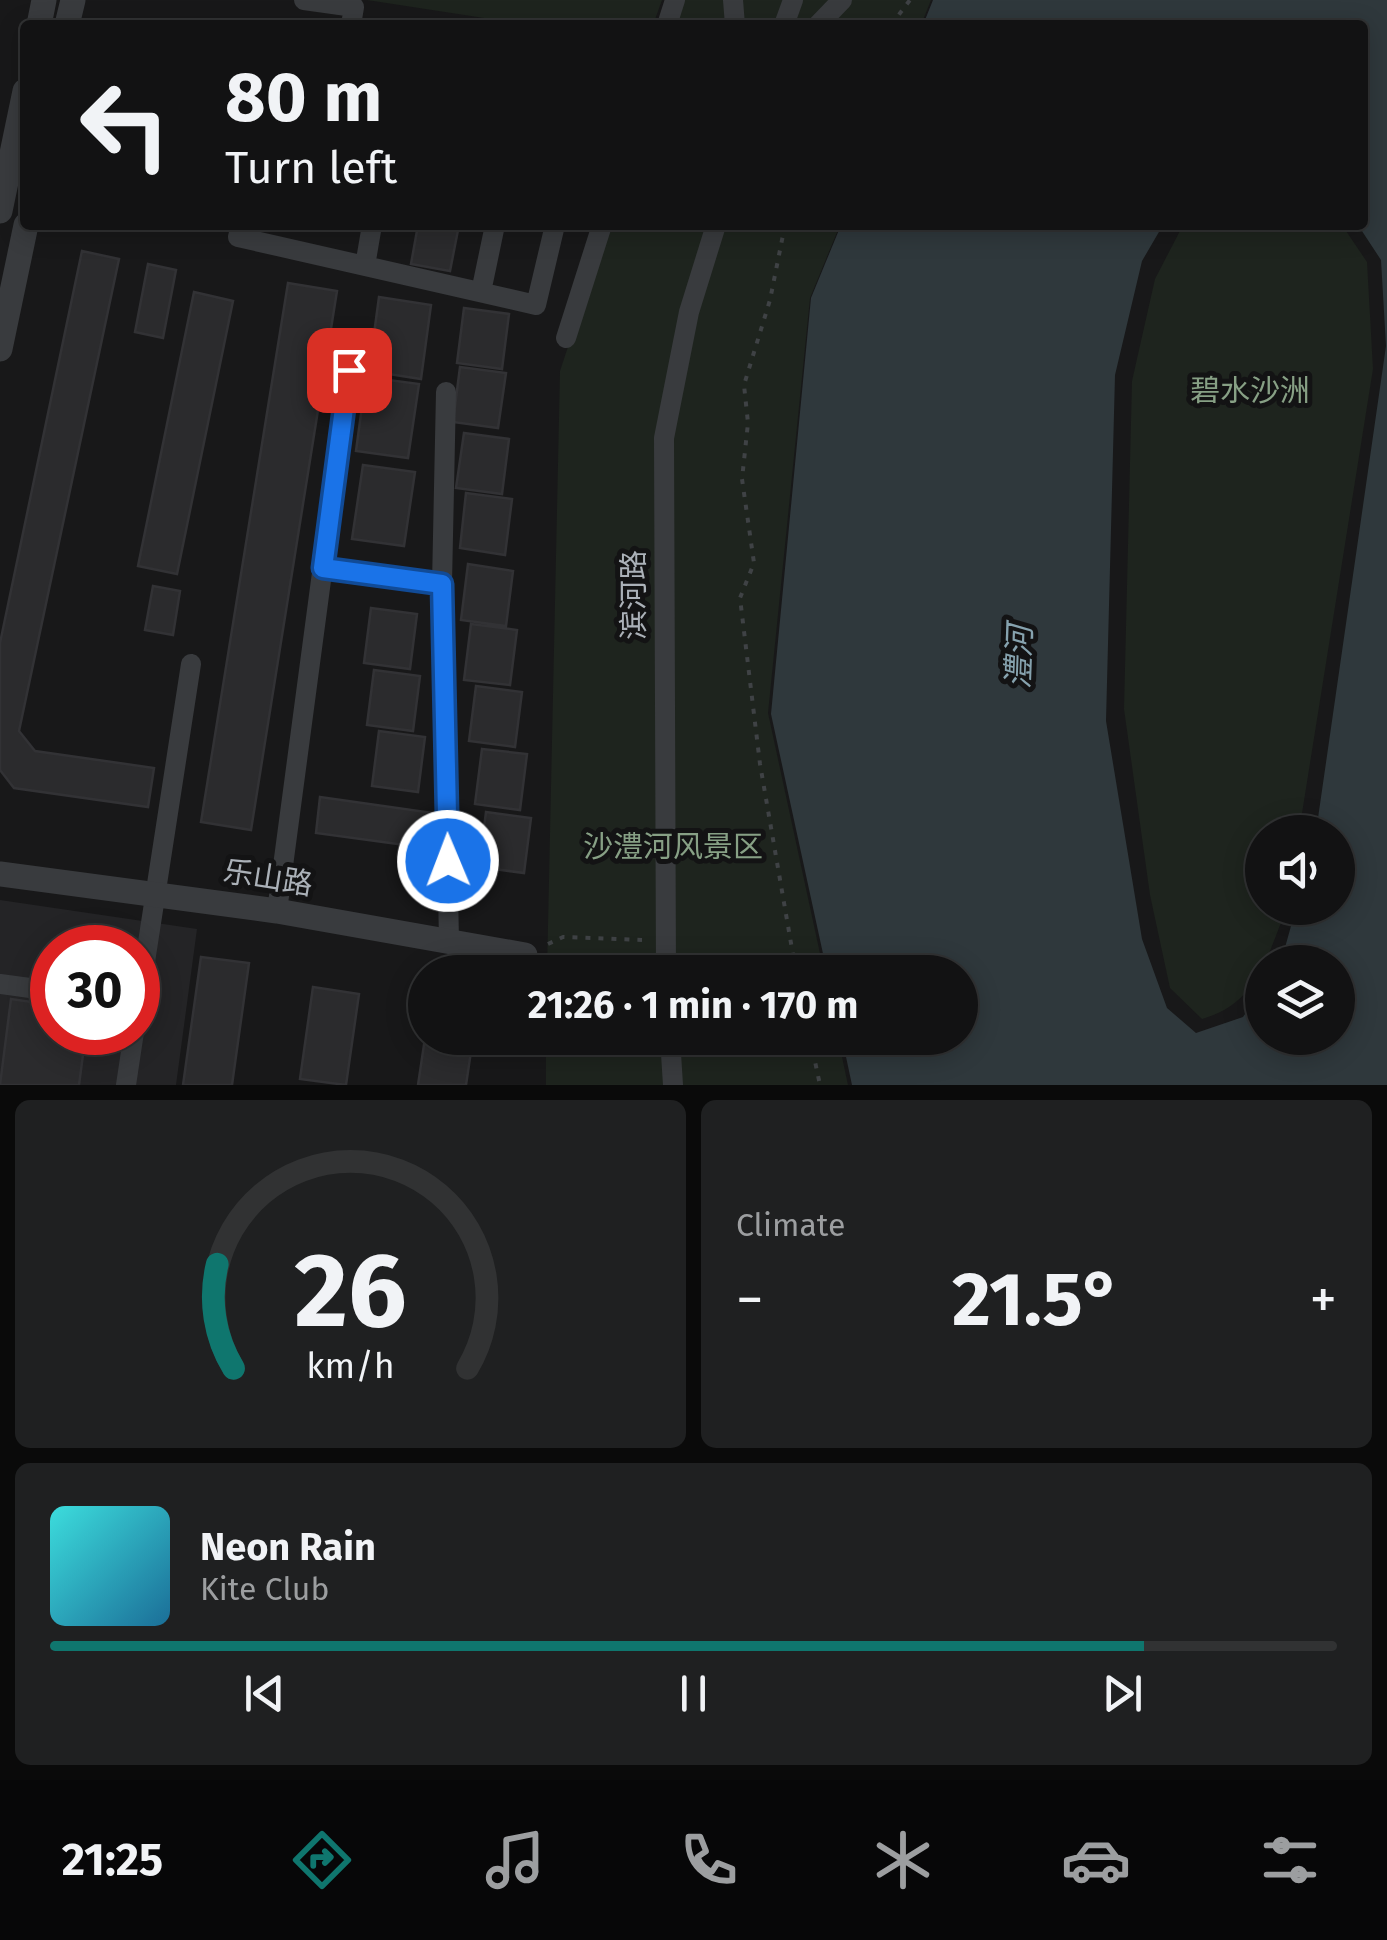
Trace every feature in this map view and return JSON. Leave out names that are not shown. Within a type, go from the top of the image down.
[{"type":"street","points":[[304,0],[354,7],[352,20]]},
{"type":"street","points":[[823,20],[842,0]]},
{"type":"street","points":[[0,211],[20,115]]},
{"type":"street","points":[[0,348],[25,230]]},
{"type":"street","points":[[239,230],[238,237],[536,304],[554,230]]},
{"type":"street","points":[[365,266],[371,230]]},
{"type":"street","points":[[482,292],[494,230]]},
{"type":"street","points":[[566,338],[600,230]]},
{"type":"street","name":"滨河路","points":[[665,955],[664,438],[689,312],[714,230]]},
{"type":"street","points":[[277,912],[349,370]]},
{"type":"street","points":[[446,392],[442,584],[450,941]]},
{"type":"street","points":[[323,568],[442,584]]},
{"type":"street","points":[[149,925],[190,664]]},
{"type":"street","name":"乐山路","points":[[0,874],[277,912],[525,955]]},
{"type":"street","points":[[0,984],[30,988]]},
{"type":"street","points":[[126,1085],[131,1055]]},
{"type":"street","points":[[671,1055],[674,1085]]},
{"type":"path","points":[[895,20],[910,0]]},
{"type":"path","points":[[784,230],[770,300],[744,385],[748,423],[742,479],[754,562],[740,598],[760,764],[793,955]]},
{"type":"path","points":[[525,955],[563,937],[665,940]]},
{"type":"path","points":[[814,1055],[820,1085]]},
{"type":"shaded area","points":[[0,900],[197,929],[176,1085],[0,1085]]},
{"type":"green space","points":[[367,0],[662,0],[655,20],[497,20]]},
{"type":"green space","points":[[683,0],[931,0],[923,20],[677,20]]},
{"type":"green space","name":"沙澧河风景区","points":[[606,230],[838,230],[810,298],[768,713],[820,955],[547,955],[560,371]]},
{"type":"green space","name":"碧水沙洲","points":[[1180,230],[1345,230],[1367,262],[1373,369],[1302,815],[1245,815],[1245,925],[1280,925],[1272,945],[1245,945],[1245,992],[1221,1012],[1202,1019],[1170,988],[1150,895],[1124,709],[1132,381],[1155,279]]},
{"type":"green space","points":[[546,1055],[842,1055],[848,1085],[546,1085]]},
{"type":"water","name":"澧河","points":[[933,0],[1387,0],[1387,1085],[852,1085],[846,1055],[978,1055],[978,955],[823,955],[771,714],[811,298],[839,230],[1160,230],[1142,261],[1115,375],[1106,721],[1142,939],[1167,1008],[1196,1033],[1245,1014],[1245,1055],[1355,1055],[1355,945],[1286,945],[1291,925],[1355,925],[1355,815],[1318,815],[1386,346],[1381,260],[1361,230],[1368,230],[1368,20],[925,20]]},
{"type":"building","points":[[417,230],[458,230],[450,271],[411,264]]},
{"type":"building","points":[[82,251],[119,259],[19,731],[35,751],[154,768],[148,807],[14,788],[0,770],[0,643]]},
{"type":"building","points":[[148,264],[176,270],[163,338],[135,332]]},
{"type":"building","points":[[288,283],[337,291],[251,830],[201,822]]},
{"type":"building","points":[[194,292],[233,301],[177,574],[138,566]]},
{"type":"building","points":[[379,297],[431,305],[421,379],[369,371]]},
{"type":"building","points":[[464,308],[509,314],[502,369],[457,363]]},
{"type":"building","points":[[460,367],[506,373],[498,428],[453,422]]},
{"type":"building","points":[[366,377],[419,384],[408,458],[356,451]]},
{"type":"building","points":[[464,433],[509,439],[502,494],[456,488]]},
{"type":"building","points":[[363,465],[415,472],[404,546],[352,539]]},
{"type":"building","points":[[466,493],[512,499],[505,555],[460,548]]},
{"type":"building","points":[[468,564],[513,571],[506,626],[461,620]]},
{"type":"building","points":[[153,586],[180,591],[173,635],[145,630]]},
{"type":"building","points":[[371,608],[417,614],[410,669],[364,663]]},
{"type":"building","points":[[471,624],[517,630],[510,685],[464,680]]},
{"type":"building","points":[[374,670],[420,676],[413,731],[367,725]]},
{"type":"building","points":[[476,686],[522,692],[515,747],[469,741]]},
{"type":"building","points":[[379,731],[425,737],[418,792],[372,786]]},
{"type":"building","points":[[482,749],[527,754],[520,810],[475,804]]},
{"type":"building","points":[[320,797],[440,814],[435,849],[316,833]]},
{"type":"building","points":[[486,812],[531,818],[524,873],[479,867]]},
{"type":"building","points":[[201,957],[249,963],[232,1085],[183,1085]]},
{"type":"building","points":[[313,987],[359,994],[346,1085],[300,1079]]},
{"type":"building","points":[[11,999],[30,1002],[30,1055],[83,1055],[79,1085],[0,1085]]},
{"type":"building","points":[[422,1055],[470,1055],[466,1085],[418,1085]]},
{"type":"route","points":[[349,370],[323,568],[442,584],[448,861]]}]
